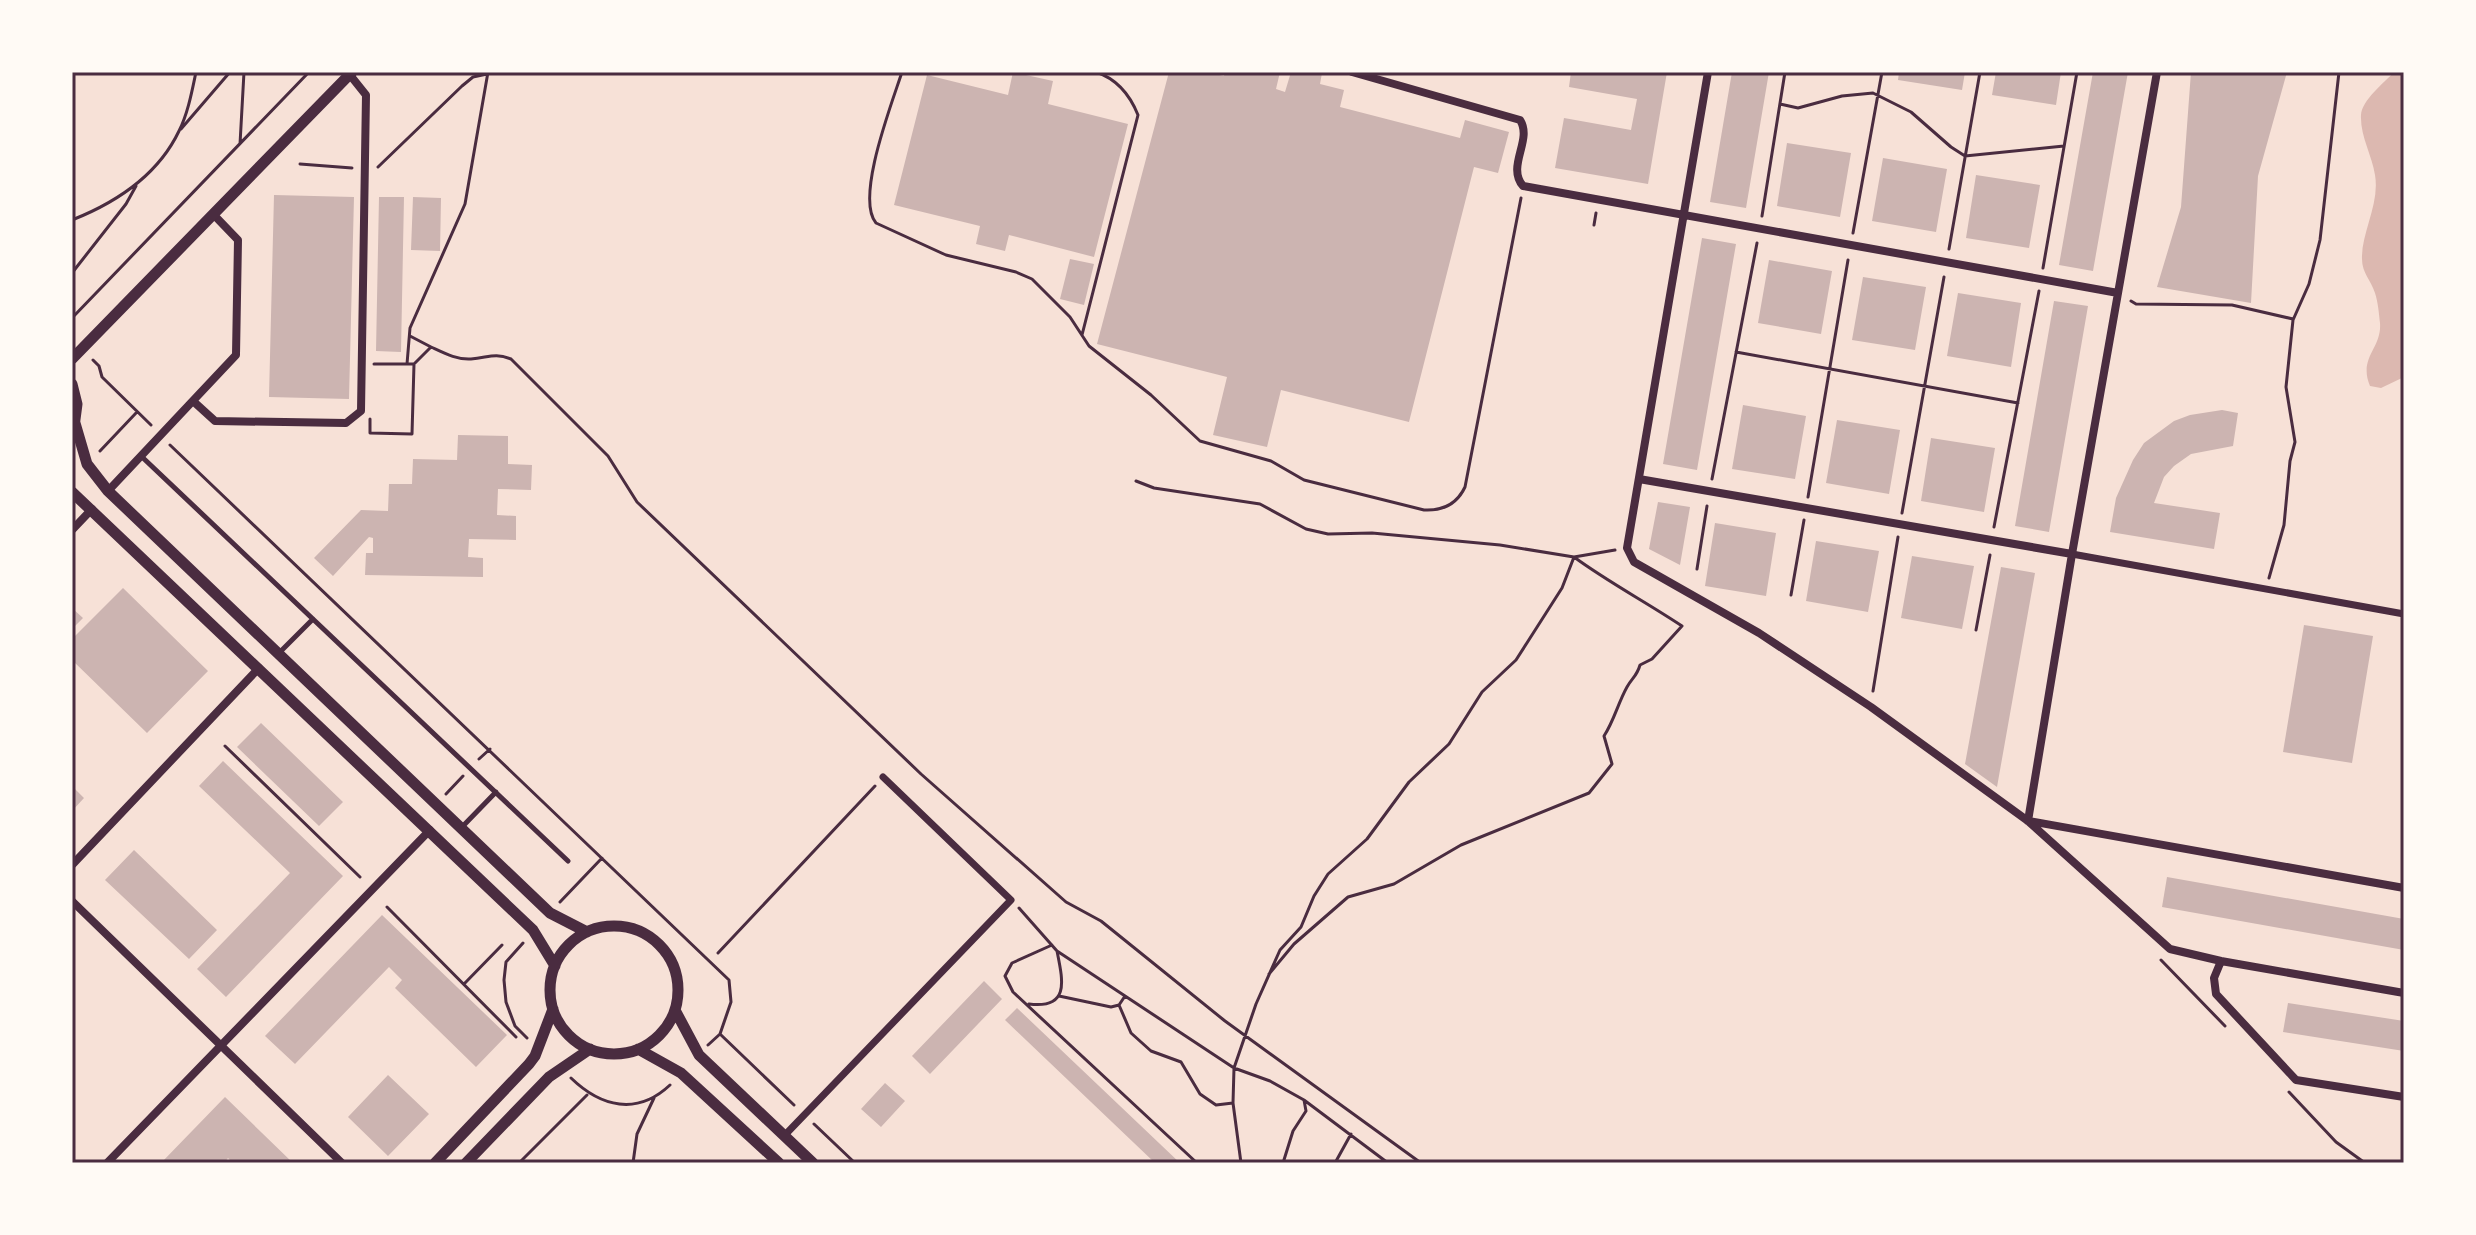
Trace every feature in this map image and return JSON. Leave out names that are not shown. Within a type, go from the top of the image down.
[{"type":"street","points":[[1352,72],[1520,120],[1524,129],[1516,170],[1517,179],[1523,186],[2118,293]]},
{"type":"street","points":[[1708,72],[1627,548],[1634,562],[1759,633],[1871,707],[2028,821],[2170,949],[2404,993]]},
{"type":"street","points":[[2028,821],[2157,72]]},
{"type":"street","points":[[72,359],[351,73],[366,95],[361,411],[346,423],[215,421],[193,401]]},
{"type":"street","points":[[108,491],[236,355],[238,240],[213,214]]},
{"type":"street","points":[[72,384],[77,404],[74,427],[87,464],[108,491],[550,913],[587,932]]},
{"type":"street","points":[[1639,479],[2404,614]]},
{"type":"street","points":[[72,492],[533,930],[555,966]]},
{"type":"street","points":[[72,530],[92,509]]},
{"type":"street","points":[[72,865],[259,668]]},
{"type":"street","points":[[784,1136],[1011,900],[883,777]]},
{"type":"street","points":[[2028,821],[2404,888]]},
{"type":"street","points":[[107,1163],[430,830]]},
{"type":"street","points":[[72,901],[342,1163]]},
{"type":"street","points":[[607,927],[629,928],[648,936],[664,950],[675,968],[678,989],[675,1010],[667,1026],[654,1040],[638,1049],[606,1053],[590,1049],[574,1040],[561,1026],[553,1009],[550,987],[555,966],[562,952],[587,932],[607,927]]},
{"type":"street","points":[[2221,961],[2214,978],[2216,994],[2296,1080],[2404,1097]]},
{"type":"street","points":[[435,1163],[529,1064],[553,1009]]},
{"type":"street","points":[[675,1010],[699,1055],[813,1163]]},
{"type":"street","points":[[466,1163],[549,1077],[590,1049]]},
{"type":"street","points":[[638,1049],[681,1073],[779,1163]]},
{"type":"street","points":[[760,1163],[769,1153]]},
{"type":"lane","points":[[141,456],[568,861]]},
{"type":"lane","points":[[279,653],[313,619]]},
{"type":"lane","points":[[461,828],[496,792]]},
{"type":"path","points":[[179,132],[196,72]]},
{"type":"path","points":[[72,274],[126,204],[136,185],[230,72]]},
{"type":"path","points":[[240,144],[244,72]]},
{"type":"path","points":[[72,318],[309,72]]},
{"type":"path","points":[[902,72],[875,158],[868,203],[870,216],[884,229],[946,255],[1016,272],[1032,279],[1070,317],[1089,346],[1151,395],[1200,441],[1271,461],[1304,480],[1424,510],[1440,510],[1455,501],[1465,487],[1523,186]]},
{"type":"path","points":[[1082,335],[1138,115],[1131,97],[1109,74],[1096,72]]},
{"type":"path","points":[[1697,569],[1760,228],[1785,72]]},
{"type":"path","points":[[1791,595],[1882,72]]},
{"type":"path","points":[[1871,707],[1980,72]]},
{"type":"path","points":[[1976,630],[2077,72]]},
{"type":"path","points":[[2266,589],[2284,525],[2290,461],[2295,442],[2286,387],[2293,320],[2309,284],[2320,240],[2328,181],[2338,73],[2330,72]]},
{"type":"path","points":[[300,164],[375,170],[462,86],[473,77],[488,73],[465,204],[409,335],[407,364]]},
{"type":"path","points":[[1780,104],[1798,108],[1842,96],[1873,93],[1911,112],[1965,156],[2064,146]]},
{"type":"path","points":[[72,220],[93,212],[136,185]]},
{"type":"path","points":[[2118,293],[2136,304],[2232,305],[2293,320]]},
{"type":"path","points":[[409,335],[452,357],[469,359],[499,354],[511,359],[608,456],[637,502],[921,774],[1066,902],[1101,921],[1246,1036],[1421,1163]]},
{"type":"path","points":[[370,419],[370,433],[412,434],[414,364],[431,347]]},
{"type":"path","points":[[82,350],[99,366],[102,377],[137,412],[729,980],[731,1002],[720,1034],[699,1055]]},
{"type":"path","points":[[1736,352],[2018,403]]},
{"type":"path","points":[[362,364],[414,364]]},
{"type":"path","points":[[87,464],[137,412]]},
{"type":"path","points":[[1136,481],[1154,488],[1260,504],[1306,529],[1328,534],[1372,533],[1500,545],[1574,557],[1627,548]]},
{"type":"path","points":[[1269,974],[1294,944],[1348,897],[1394,884],[1461,845],[1589,793],[1612,764],[1604,736],[1612,725],[1628,684],[1637,676],[1640,665],[1652,659],[1682,626],[1637,596],[1603,579],[1574,557]]},
{"type":"path","points":[[1241,1163],[1233,1103],[1234,1068],[1280,950],[1301,927],[1314,896],[1328,874],[1367,839],[1409,782],[1449,744],[1482,692],[1516,660],[1562,588],[1574,557]]},
{"type":"path","points":[[225,746],[360,877]]},
{"type":"path","points":[[718,953],[883,777]]},
{"type":"path","points":[[550,913],[603,857]]},
{"type":"path","points":[[1011,900],[1057,951],[1234,1068],[1270,1081],[1304,1100],[1388,1163]]},
{"type":"path","points":[[387,907],[516,1037]]},
{"type":"path","points":[[533,930],[506,962],[504,980],[506,1002],[515,1026],[538,1049]]},
{"type":"path","points":[[464,984],[502,945]]},
{"type":"path","points":[[1052,945],[1012,963],[1005,976],[1013,992],[1197,1163]]},
{"type":"path","points":[[1027,1004],[1046,1006],[1059,996],[1062,989],[1057,951]]},
{"type":"path","points":[[2155,955],[2231,1032]]},
{"type":"path","points":[[1059,996],[1111,1007],[1119,1005],[1125,995]]},
{"type":"path","points":[[1119,1005],[1131,1033],[1151,1051],[1181,1062],[1200,1094],[1216,1105],[1233,1103]]},
{"type":"path","points":[[720,1034],[855,1163]]},
{"type":"path","points":[[561,1069],[588,1094],[603,1101],[638,1104],[654,1098]]},
{"type":"path","points":[[633,1163],[637,1134],[654,1098],[681,1073]]},
{"type":"path","points":[[2286,1088],[2336,1142],[2365,1163]]},
{"type":"path","points":[[519,1163],[588,1094]]},
{"type":"path","points":[[1283,1163],[1293,1131],[1306,1111],[1304,1100]]},
{"type":"path","points":[[1335,1163],[1351,1134]]},
{"type":"shaded area","points":[[2394,72],[2404,72],[2404,377],[2381,388],[2370,386],[2367,376],[2368,360],[2378,340],[2380,323],[2375,293],[2362,264],[2362,249],[2376,186],[2361,115],[2369,98]]},
{"type":"building","points":[[1013,72],[1053,81],[1048,104],[1128,124],[1094,257],[1009,235],[1005,251],[976,244],[980,226],[894,205],[927,75],[1008,95]]},
{"type":"building","points":[[1169,72],[1205,72],[1224,76],[1225,72],[1280,72],[1276,89],[1285,92],[1291,72],[1317,72],[1322,73],[1320,84],[1344,90],[1340,107],[1460,138],[1465,120],[1509,132],[1498,173],[1474,167],[1409,422],[1281,390],[1267,447],[1213,435],[1227,377],[1097,344]]},
{"type":"building","points":[[1571,72],[1667,72],[1648,184],[1555,168],[1564,118],[1631,130],[1637,99],[1569,87]]},
{"type":"building","points":[[1732,72],[1769,72],[1746,208],[1710,202]]},
{"type":"building","points":[[1899,72],[1965,72],[1962,90],[1898,80]]},
{"type":"building","points":[[1996,72],[2061,72],[2056,105],[1992,95]]},
{"type":"building","points":[[2093,72],[2128,72],[2093,271],[2059,265]]},
{"type":"building","points":[[2191,72],[2287,72],[2258,176],[2251,303],[2157,287],[2181,207]]},
{"type":"building","points":[[1787,143],[1851,153],[1840,217],[1777,206]]},
{"type":"building","points":[[1883,158],[1947,169],[1936,232],[1872,221]]},
{"type":"building","points":[[1976,175],[2040,185],[2029,248],[1966,238]]},
{"type":"building","points":[[274,195],[354,197],[349,399],[269,397]]},
{"type":"building","points":[[379,197],[404,197],[401,352],[376,351]]},
{"type":"building","points":[[413,197],[441,198],[440,251],[411,250]]},
{"type":"building","points":[[1702,238],[1736,244],[1697,470],[1663,464]]},
{"type":"building","points":[[1070,259],[1094,264],[1084,305],[1060,299]]},
{"type":"building","points":[[1769,260],[1832,271],[1821,334],[1758,323]]},
{"type":"building","points":[[1863,277],[1926,287],[1915,350],[1852,340]]},
{"type":"building","points":[[1958,293],[2021,303],[2011,367],[1947,356]]},
{"type":"building","points":[[2054,301],[2088,306],[2049,532],[2015,526]]},
{"type":"building","points":[[1743,405],[1806,416],[1795,479],[1732,469]]},
{"type":"building","points":[[2222,410],[2238,413],[2233,446],[2191,454],[2174,466],[2164,477],[2154,503],[2220,513],[2214,549],[2110,532],[2116,498],[2144,443],[2174,421]]},
{"type":"building","points":[[1837,420],[1900,430],[1889,494],[1826,483]]},
{"type":"building","points":[[458,435],[508,436],[508,464],[532,465],[531,490],[498,489],[497,515],[516,516],[516,540],[469,539],[468,557],[483,558],[483,577],[365,575],[366,553],[373,553],[373,538],[369,537],[333,576],[314,558],[361,510],[388,511],[389,484],[412,484],[413,459],[457,460]]},
{"type":"building","points":[[1931,438],[1995,448],[1984,512],[1921,501]]},
{"type":"building","points":[[1658,502],[1690,507],[1680,565],[1649,549]]},
{"type":"building","points":[[1715,523],[1776,533],[1766,596],[1705,586]]},
{"type":"building","points":[[1816,541],[1879,551],[1868,612],[1806,601]]},
{"type":"building","points":[[1912,556],[1974,566],[1962,629],[1901,618]]},
{"type":"building","points":[[2001,567],[2035,573],[1997,787],[1965,764]]},
{"type":"building","points":[[123,588],[208,671],[147,733],[72,660],[72,639]]},
{"type":"building","points":[[72,608],[83,618],[72,629]]},
{"type":"building","points":[[2304,625],[2373,636],[2352,763],[2283,752]]},
{"type":"building","points":[[261,723],[343,802],[319,826],[237,747]]},
{"type":"building","points":[[223,761],[343,876],[226,997],[197,969],[290,873],[199,786]]},
{"type":"building","points":[[72,786],[84,798],[72,811]]},
{"type":"building","points":[[134,850],[217,930],[189,959],[105,880]]},
{"type":"building","points":[[2167,877],[2404,919],[2404,950],[2162,907]]},
{"type":"building","points":[[382,915],[507,1035],[476,1067],[395,988],[402,980],[389,967],[295,1064],[265,1036]]},
{"type":"building","points":[[984,981],[1002,999],[930,1074],[912,1056]]},
{"type":"building","points":[[2288,1003],[2404,1021],[2404,1051],[2283,1032]]},
{"type":"building","points":[[1017,1008],[1180,1163],[1155,1163],[1005,1020]]},
{"type":"building","points":[[388,1075],[429,1114],[388,1156],[348,1117]]},
{"type":"building","points":[[885,1083],[905,1101],[881,1127],[861,1109]]},
{"type":"building","points":[[225,1097],[293,1163],[233,1163],[228,1158],[224,1163],[161,1163]]}]
